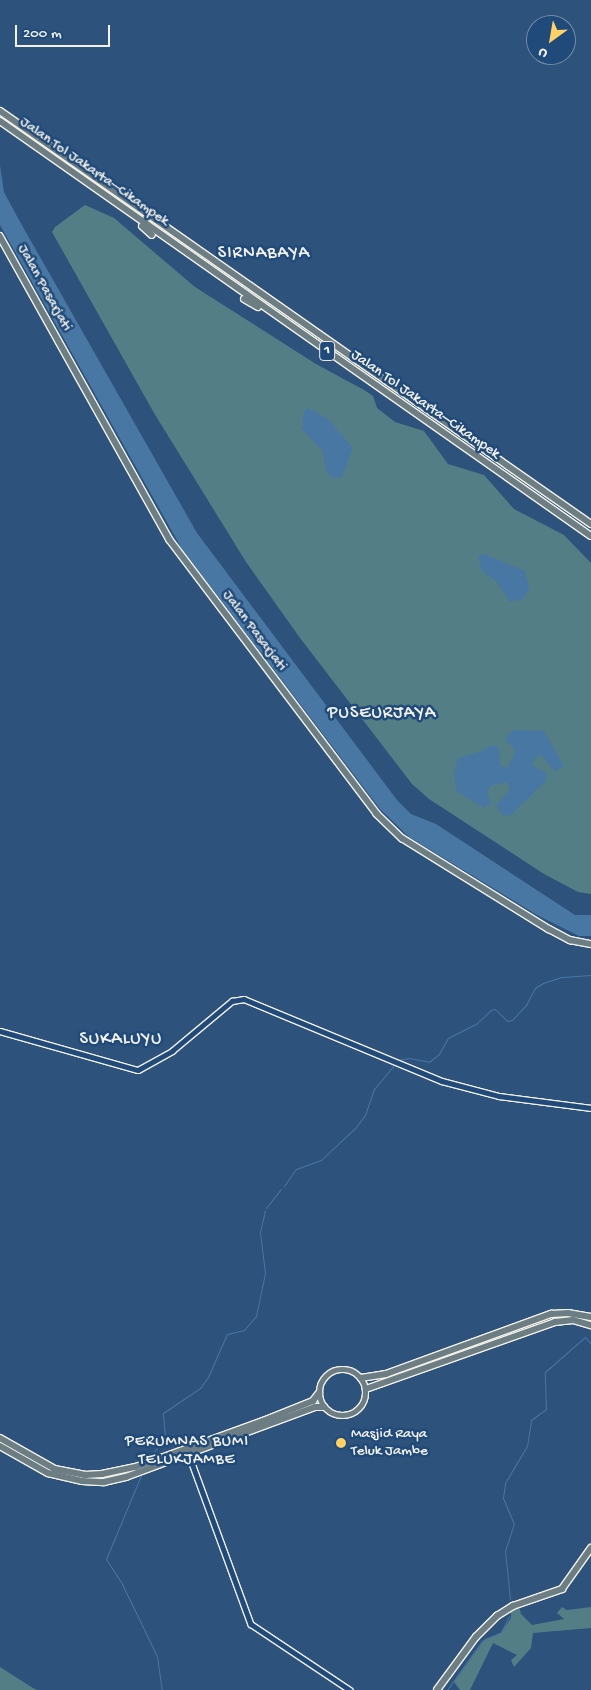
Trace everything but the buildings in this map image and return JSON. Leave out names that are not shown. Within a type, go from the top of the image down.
[{"type":"highway","name":"Jalan Tol Jakarta–Cikampek","points":[[0,111],[591,524]]},
{"type":"highway","name":"Jalan Tol Jakarta–Cikampek","points":[[0,121],[591,536]]},
{"type":"highway","points":[[125,210],[152,235]]},
{"type":"highway","points":[[244,300],[289,325]]},
{"type":"main road","name":"Jalan Pasarjati","points":[[0,236],[170,540],[377,814],[402,838],[549,929],[570,940],[591,944]]},
{"type":"main road","points":[[361,1378],[386,1374],[511,1327],[560,1313],[591,1318]]},
{"type":"main road","points":[[366,1389],[514,1335],[566,1320],[591,1325]]},
{"type":"main road","points":[[511,1327],[514,1335]]},
{"type":"main road","points":[[0,1438],[30,1458],[70,1473],[102,1474],[145,1467],[189,1455],[315,1408],[324,1408],[338,1416],[354,1414],[364,1403],[366,1389],[361,1378],[351,1371],[338,1370],[325,1377],[319,1394],[313,1400],[145,1467],[104,1482],[74,1480],[38,1468],[0,1446]]},
{"type":"main road","points":[[319,1394],[324,1408]]},
{"type":"main road","points":[[437,1690],[481,1632],[502,1611],[562,1589],[591,1548]]},
{"type":"street","points":[[0,1031],[138,1070],[172,1051],[232,1001],[244,999],[396,1063],[476,1091],[591,1108]]},
{"type":"street","points":[[189,1455],[251,1624],[350,1690]]},
{"type":"green space","points":[[85,205],[114,218],[195,287],[316,364],[373,396],[377,408],[395,422],[424,431],[448,464],[484,475],[514,509],[564,535],[591,563],[591,894],[578,892],[544,874],[429,799],[412,784],[300,638],[246,562],[154,413],[52,232],[55,227]]},
{"type":"green space","points":[[519,1606],[521,1614],[532,1625],[564,1619],[557,1613],[562,1607],[567,1610],[591,1607],[591,1628],[533,1633],[531,1648],[514,1667],[511,1660],[517,1655],[493,1643],[470,1690],[460,1690],[454,1682],[485,1639],[501,1633],[511,1618],[511,1609]]},
{"type":"green space","points":[[0,1667],[33,1688],[37,1690],[0,1690]]},
{"type":"water","points":[[0,165],[4,192],[197,533],[397,800],[411,814],[436,824],[575,915],[591,915],[591,936],[579,936],[537,915],[409,837],[380,809],[182,549],[0,225]]},
{"type":"water","points":[[308,408],[328,419],[353,448],[342,477],[333,478],[327,473],[322,450],[302,429],[304,411]]},
{"type":"water","points":[[484,554],[525,571],[529,588],[523,599],[510,602],[496,581],[482,571],[478,556]]},
{"type":"water","points":[[513,730],[544,731],[564,766],[556,772],[541,755],[535,758],[532,765],[547,773],[546,781],[511,815],[503,816],[496,805],[510,790],[507,782],[491,786],[487,792],[491,803],[484,808],[457,792],[454,774],[458,758],[480,752],[491,745],[499,748],[500,766],[508,767],[516,751],[505,739]]},
{"type":"waterway","points":[[398,1060],[409,1058],[429,1062],[439,1054],[448,1038],[477,1023],[491,1010],[495,1009],[507,1021],[512,1020],[526,1005],[535,988],[543,983],[562,977],[591,975]]},
{"type":"waterway","points":[[284,1186],[296,1169],[321,1160],[355,1128],[365,1115],[374,1089],[396,1063]]},
{"type":"waterway","points":[[266,1208],[281,1189]]},
{"type":"waterway","points":[[148,1460],[165,1437],[163,1413],[200,1388],[208,1377],[227,1334],[244,1330],[256,1316],[265,1273],[260,1232],[265,1211]]},
{"type":"waterway","points":[[510,1599],[505,1551],[514,1524],[503,1498],[505,1483],[527,1446],[531,1420],[546,1409],[545,1372],[585,1337],[591,1344]]},
{"type":"waterway","points":[[142,1473],[106,1559],[122,1584],[157,1656],[162,1690]]},
{"type":"waterway","points":[[447,1690],[482,1641],[501,1632],[509,1616]]},
{"type":"place","name":"Masjid Raya Teluk Jambe","points":[[341,1443]]},
{"type":"district","name":"SIRNABAYA","points":[[264,254]]},
{"type":"district","name":"PUSEURJAYA","points":[[382,714]]},
{"type":"district","name":"SUKALUYU","points":[[121,1040]]},
{"type":"district","name":"PERUMNAS BUMI TELUKJAMBE","points":[[187,1452]]}]
